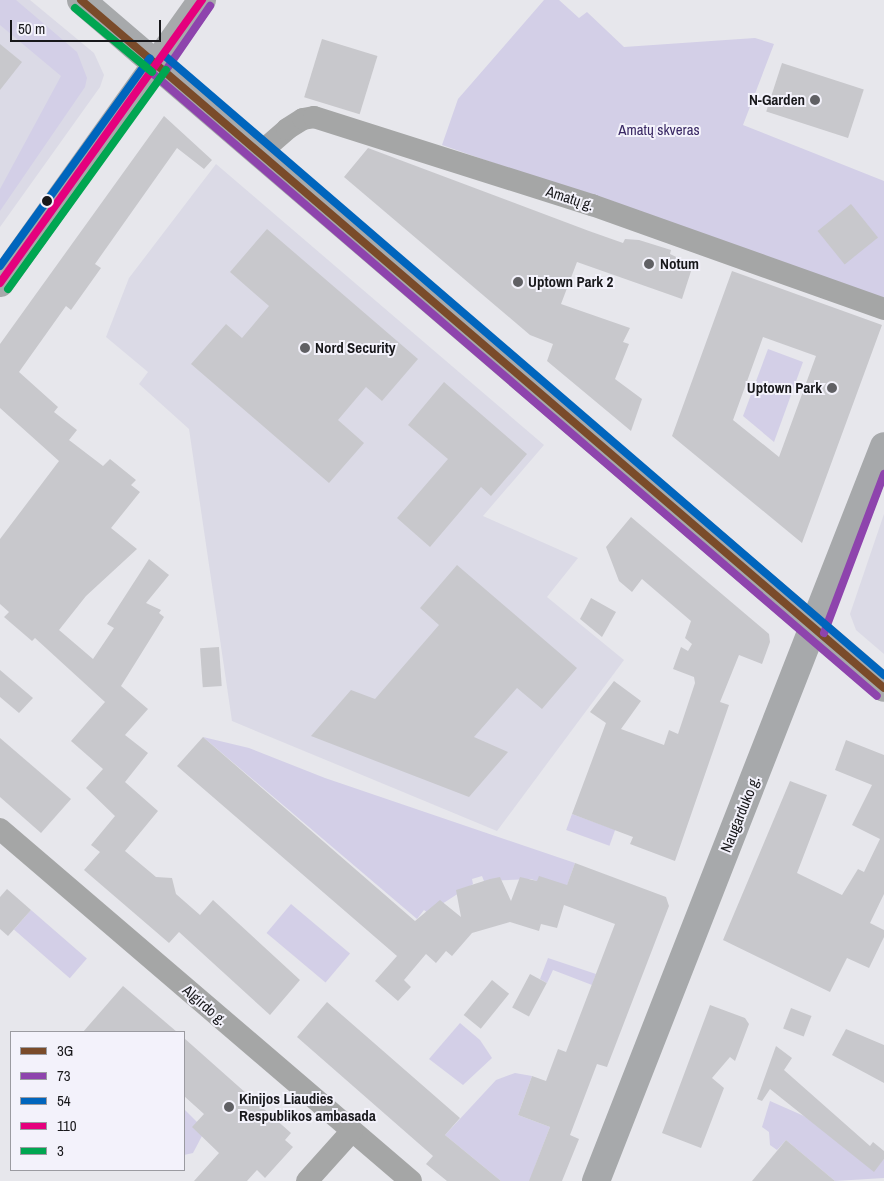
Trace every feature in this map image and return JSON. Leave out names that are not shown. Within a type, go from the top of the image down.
[{"type":"main road","points":[[81,0],[261,152],[884,688]]},
{"type":"main road","points":[[0,283],[202,0]]},
{"type":"main road","name":"Naugarduko g.","points":[[596,1181],[815,629],[884,446]]},
{"type":"street","name":"Amatų g.","points":[[261,152],[287,129],[303,119],[314,117],[592,205],[884,309]]},
{"type":"street","name":"Algirdo g.","points":[[0,829],[411,1181]]},
{"type":"street","points":[[307,1181],[352,1131]]},
{"type":"shaded area","points":[[0,0],[30,0],[94,53],[104,75],[100,87],[0,227]]},
{"type":"shaded area","points":[[216,164],[544,445],[483,516],[578,558],[547,597],[624,660],[497,831],[232,721],[189,429],[139,384],[148,372],[106,337],[129,278]]},
{"type":"shaded area","points":[[884,514],[884,654],[856,630],[850,614]]},
{"type":"green space","points":[[0,0],[16,0],[77,52],[87,78],[85,87],[0,211],[0,189],[61,76],[0,25]]},
{"type":"green space","name":"Amatų skveras","points":[[544,0],[559,0],[579,18],[587,12],[624,47],[755,38],[774,44],[743,125],[884,181],[884,299],[442,145],[458,99]]},
{"type":"green space","points":[[768,349],[803,362],[774,442],[743,416]]},
{"type":"green space","points":[[203,737],[249,748],[325,778],[575,863],[565,891],[531,879],[484,881],[482,876],[472,879],[473,884],[428,913],[424,910],[417,919]]},
{"type":"green space","points":[[572,814],[615,830],[609,846],[566,830]]},
{"type":"green space","points":[[291,904],[350,953],[326,983],[267,933]]},
{"type":"green space","points":[[31,910],[87,959],[70,978],[14,930]]},
{"type":"green space","points":[[548,958],[596,974],[592,985],[553,970],[547,983],[540,979]]},
{"type":"green space","points":[[460,1023],[480,1040],[492,1058],[463,1085],[429,1059]]},
{"type":"green space","points":[[515,1073],[532,1076],[518,1115],[550,1127],[535,1166],[533,1181],[501,1181],[445,1135],[496,1080]]},
{"type":"green space","points":[[770,1101],[804,1116],[877,1167],[884,1159],[884,1178],[835,1181],[786,1140],[777,1150],[770,1145],[769,1132],[762,1127]]},
{"type":"green space","points":[[185,1110],[200,1125],[203,1134],[193,1153],[185,1155]]},
{"type":"building","points":[[322,39],[377,56],[360,114],[304,97]]},
{"type":"building","points":[[0,44],[22,62],[0,90]]},
{"type":"building","name":"N-Garden","points":[[782,63],[864,90],[848,138],[766,112]]},
{"type":"building","points":[[164,116],[212,160],[204,169],[177,148],[95,264],[101,268],[71,310],[66,306],[19,372],[58,407],[54,412],[77,430],[69,440],[103,466],[110,459],[136,480],[131,485],[140,492],[111,528],[137,549],[86,596],[59,630],[93,659],[114,628],[107,624],[149,559],[169,575],[146,603],[161,610],[159,613],[164,617],[121,686],[148,709],[125,735],[148,753],[125,782],[158,811],[125,851],[156,877],[172,878],[176,894],[200,915],[213,900],[300,980],[270,1015],[179,932],[169,943],[84,870],[100,852],[91,845],[115,816],[86,788],[103,769],[71,741],[105,702],[35,638],[32,641],[4,617],[9,612],[0,604],[0,539],[59,461],[0,408],[0,344]]},
{"type":"building","name":"Uptown Park 2","points":[[368,148],[623,243],[625,239],[639,240],[671,250],[670,254],[693,265],[682,299],[577,262],[561,304],[630,328],[623,342],[629,344],[615,379],[642,399],[631,431],[547,361],[553,344],[530,335],[344,177]]},
{"type":"building","points":[[851,204],[878,237],[845,264],[818,231]]},
{"type":"building","name":"Nord Security","points":[[267,229],[418,359],[382,401],[366,387],[338,420],[364,443],[329,483],[191,364],[226,324],[242,338],[269,306],[230,272]]},
{"type":"building","name":"Uptown Park","points":[[732,271],[882,325],[802,543],[672,436]],"holes":[[[763,337],[816,356],[779,457],[733,420]]]},
{"type":"building","points":[[444,382],[527,454],[491,496],[481,487],[430,547],[397,518],[448,459],[408,425]]},
{"type":"building","points":[[631,517],[769,634],[770,642],[762,664],[739,655],[720,702],[729,705],[675,861],[630,844],[633,837],[572,814],[606,723],[590,712],[614,681],[641,701],[621,729],[664,745],[669,730],[678,734],[695,683],[694,677],[673,669],[681,647],[688,651],[692,644],[685,638],[691,621],[642,579],[632,592],[619,581],[606,547]]},
{"type":"building","points":[[457,565],[577,668],[542,709],[517,688],[474,737],[508,752],[469,797],[311,736],[351,690],[375,699],[439,625],[420,608]]},
{"type":"building","points":[[591,598],[616,612],[602,637],[580,619]]},
{"type":"building","points":[[219,647],[222,686],[203,687],[200,648]]},
{"type":"building","points":[[0,670],[33,698],[19,713],[0,697]]},
{"type":"building","points":[[203,737],[415,921],[440,900],[461,917],[456,890],[490,879],[500,877],[511,901],[520,877],[537,881],[539,876],[567,885],[575,863],[666,897],[669,906],[607,1067],[597,1064],[570,1135],[579,1139],[562,1181],[529,1181],[550,1127],[518,1115],[532,1076],[546,1081],[558,1049],[566,1052],[615,924],[564,905],[557,928],[541,924],[539,931],[510,922],[472,933],[452,956],[446,951],[436,963],[426,954],[404,980],[411,987],[398,1001],[375,981],[397,956],[177,766]]},
{"type":"building","points":[[0,738],[71,799],[41,833],[0,797]]},
{"type":"building","points":[[846,740],[884,755],[884,894],[870,923],[884,930],[884,937],[869,968],[847,958],[830,992],[723,940],[790,781],[827,795],[797,873],[842,895],[858,869],[864,872],[880,839],[852,825],[872,785],[835,770]]},
{"type":"building","points":[[7,889],[31,910],[8,936],[0,929],[0,897]]},
{"type":"building","points":[[530,974],[547,983],[529,1016],[512,1008]]},
{"type":"building","points":[[492,980],[509,994],[481,1029],[464,1015]]},
{"type":"building","points":[[123,986],[176,1031],[84,1031]]},
{"type":"building","points":[[327,1002],[460,1118],[445,1135],[501,1181],[447,1181],[426,1164],[433,1156],[297,1037]]},
{"type":"building","points":[[710,1005],[745,1018],[749,1024],[735,1061],[730,1057],[712,1078],[724,1088],[701,1148],[662,1133]]},
{"type":"building","points":[[791,1008],[812,1016],[804,1036],[783,1029]]},
{"type":"building","points":[[846,1029],[884,1045],[884,1083],[832,1055]]},
{"type":"building","points":[[185,1039],[291,1133],[285,1140],[293,1147],[265,1178],[257,1170],[247,1181],[194,1181],[219,1153],[192,1127],[204,1114],[185,1097]]},
{"type":"building","points":[[776,1046],[792,1058],[784,1070],[870,1146],[873,1142],[884,1151],[884,1159],[874,1172],[770,1089],[762,1101],[757,1099]]},
{"type":"building","points":[[786,1140],[835,1181],[752,1181]]},
{"type":"transit line","name":"3G","points":[[81,0],[884,688]]},
{"type":"transit line","name":"110","points":[[0,283],[202,0]]},
{"type":"transit line","name":"73","points":[[166,70],[210,6]]},
{"type":"transit line","name":"3","points":[[75,8],[152,72]]},
{"type":"transit line","name":"54","points":[[165,56],[884,675]]},
{"type":"transit line","name":"54","points":[[0,266],[150,58]]},
{"type":"transit line","name":"3","points":[[8,289],[166,70]]},
{"type":"transit line","name":"73","points":[[151,72],[877,696]]},
{"type":"transit line","name":"73","points":[[824,633],[884,474]]},
{"type":"place","name":"N-Garden","points":[[815,100]]},
{"type":"place","name":"Notum","points":[[649,264]]},
{"type":"place","name":"Uptown Park 2","points":[[518,282]]},
{"type":"place","name":"Nord Security","points":[[305,348]]},
{"type":"place","name":"Uptown Park","points":[[832,388]]},
{"type":"place","name":"Kinijos Liaudies Respublikos ambasada","points":[[229,1107]]}]
